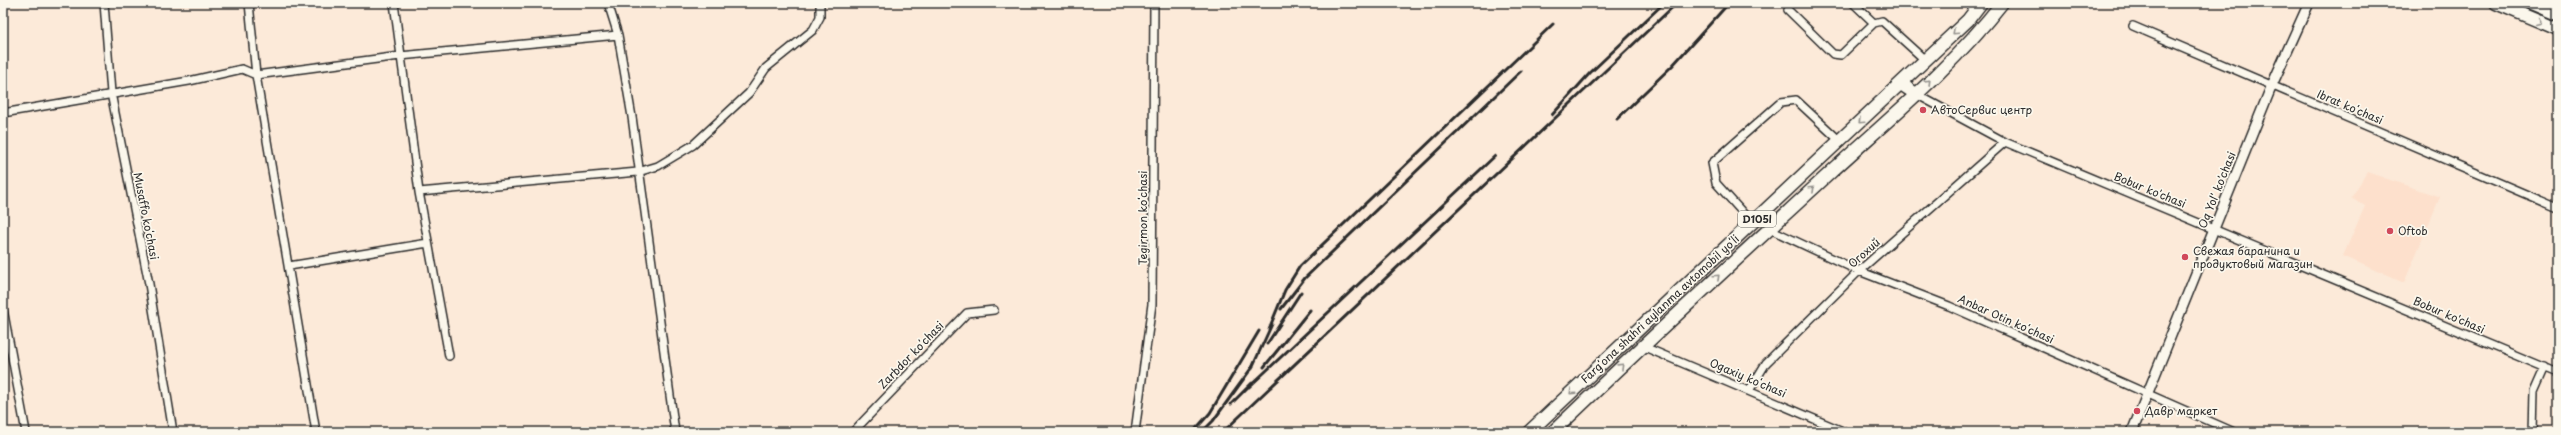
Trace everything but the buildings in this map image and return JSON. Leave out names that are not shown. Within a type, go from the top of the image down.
[{"type":"main road","name":"Fargʻona shahri aylanma avtomobil yoʻli","points":[[1529,432],[1901,84],[1968,20],[1981,3]]},
{"type":"main road","name":"Fargʻona shahri aylanma avtomobil yoʻli","points":[[1553,432],[1642,346],[1916,94],[1980,32],[2002,3]]},
{"type":"main road","points":[[2496,3],[2558,29]]},
{"type":"main road","points":[[2532,3],[2558,14]]},
{"type":"main road","points":[[1901,84],[1916,94]]},
{"type":"street","name":"Musaffo koʻchasi","points":[[104,3],[111,93],[149,284],[173,432]]},
{"type":"street","points":[[249,3],[256,75],[316,432]]},
{"type":"street","points":[[394,3],[419,192],[449,356]]},
{"type":"street","points":[[608,3],[618,35],[638,172],[647,215],[658,324],[675,432]]},
{"type":"street","points":[[419,192],[638,172],[658,166],[693,145],[749,93],[766,68],[813,30],[820,17],[820,3]]},
{"type":"street","name":"Tegirmon koʻchasi","points":[[1135,432],[1152,304],[1154,3]]},
{"type":"street","points":[[1853,3],[1874,23]]},
{"type":"street","name":"Oq Yol' ko'chasi","points":[[2132,432],[2272,85],[2309,3]]},
{"type":"street","points":[[1788,10],[1833,54],[1841,55],[1874,23],[1882,20],[1925,60]]},
{"type":"street","name":"Ibrat koʻchasi","points":[[2133,26],[2558,208]]},
{"type":"street","points":[[3,112],[189,81],[242,69],[256,75],[400,56],[618,35]]},
{"type":"street","name":"Bobur ko'chasi","points":[[1916,94],[2005,142],[2558,373]]},
{"type":"street","points":[[1752,223],[1716,183],[1712,163],[1781,102],[1796,100],[1840,141]]},
{"type":"street","name":"Огохий","points":[[1750,391],[1766,363],[1859,271],[2005,142]]},
{"type":"street","name":"Anbar Otin koʻchasi","points":[[1770,228],[1859,271],[1949,306],[2234,432]]},
{"type":"street","points":[[289,266],[428,242]]},
{"type":"street","points":[[3,309],[26,432]]},
{"type":"street","name":"Zarbdor koʻchasi","points":[[853,432],[967,313],[994,310]]},
{"type":"street","name":"Ogaxiy koʻchasi","points":[[1642,346],[1845,432]]},
{"type":"street","points":[[2534,432],[2534,392],[2545,367]]},
{"type":"shaded area","name":"Oftob","points":[[2367,172],[2440,197],[2404,283],[2343,256],[2365,206],[2351,198]]},
{"type":"railway","points":[[1552,115],[1590,73],[1664,3]]},
{"type":"railway","points":[[1223,432],[1677,3]]},
{"type":"railway","points":[[1617,119],[1672,66],[1729,3]]},
{"type":"railway","points":[[1269,329],[1285,290],[1300,266],[1553,24]]},
{"type":"railway","points":[[1281,309],[1305,278],[1521,71]]},
{"type":"railway","points":[[1249,387],[1495,156]]},
{"type":"railway","points":[[1267,344],[1301,292]]},
{"type":"railway","points":[[1264,367],[1310,310]]},
{"type":"railway","points":[[1251,370],[1272,324]]},
{"type":"railway","points":[[1193,432],[1210,413],[1259,331]]},
{"type":"railway","points":[[1202,432],[1213,421],[1253,366]]},
{"type":"railway","points":[[1231,404],[1252,383]]},
{"type":"place","name":"АвтоСервис центр","points":[[1923,110]]},
{"type":"place","name":"Oftob","points":[[2390,231]]},
{"type":"place","name":"Свежая баранина и продуктовый магазин","points":[[2185,257]]},
{"type":"place","name":"Давр маркет","points":[[2137,411]]}]
